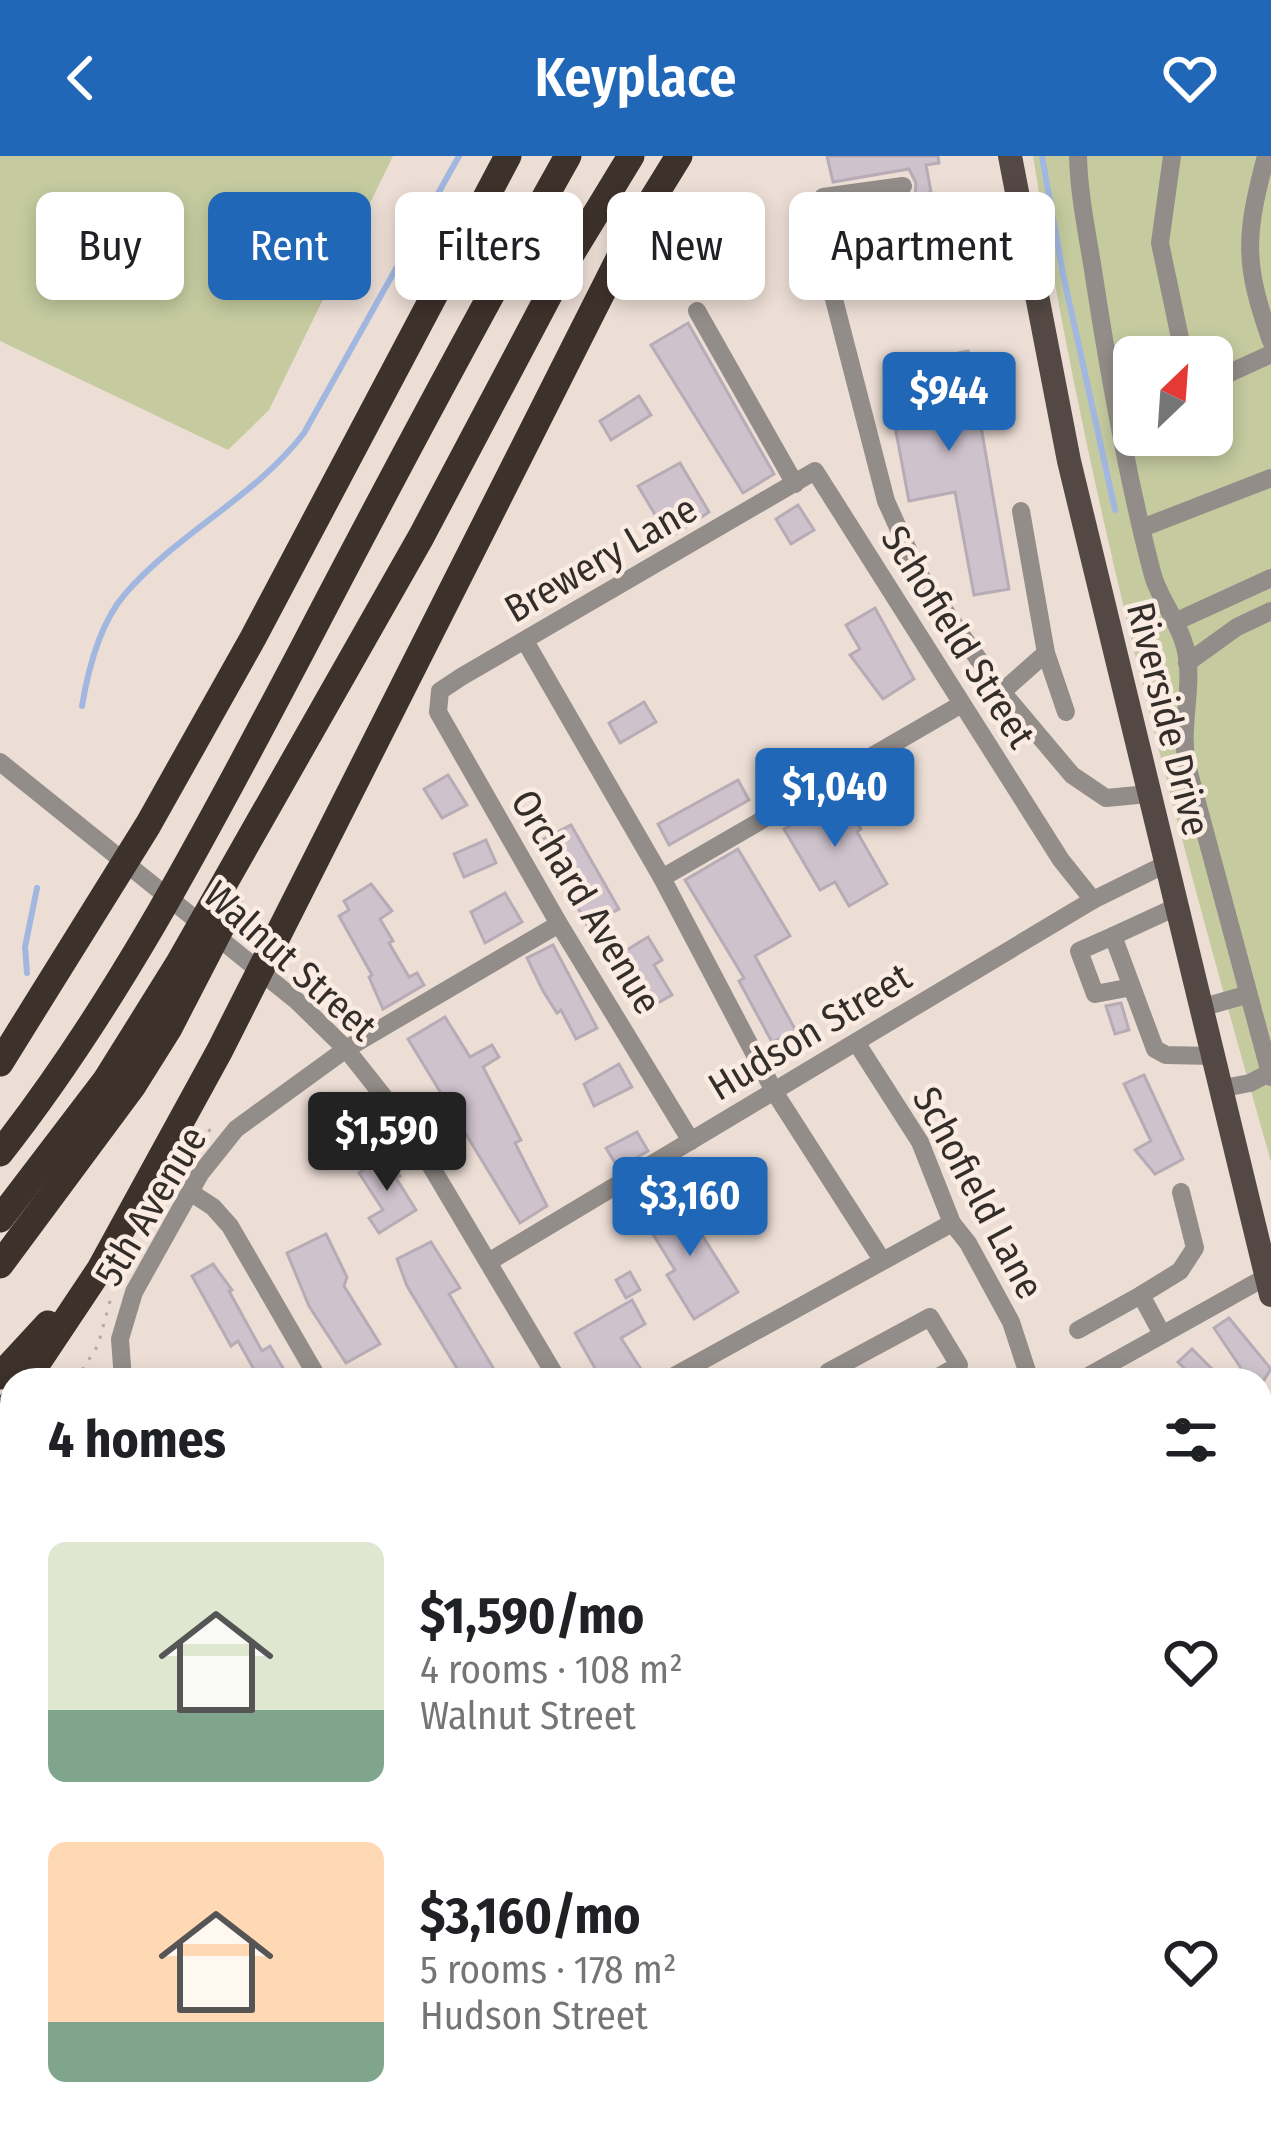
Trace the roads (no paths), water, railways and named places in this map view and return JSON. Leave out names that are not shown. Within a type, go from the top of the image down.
[{"type":"highway","points":[[0,1063],[195,742],[508,156]]},
{"type":"highway","points":[[0,1219],[106,1080],[254,835],[421,537],[567,261],[631,156]]},
{"type":"highway","points":[[34,1368],[100,1269],[230,1030],[634,229],[679,156]]},
{"type":"highway","points":[[0,1154],[85,1034],[198,847],[419,426],[566,160]]},
{"type":"highway","points":[[0,1265],[96,1138],[169,1028],[233,904],[254,835]]},
{"type":"highway","points":[[7,1368],[100,1269]]},
{"type":"main road","name":"Riverside Drive","points":[[1010,156],[1069,460],[1268,1287]]},
{"type":"street","points":[[1078,156],[1113,385]]},
{"type":"street","points":[[1172,156],[1160,243],[1180,336]]},
{"type":"street","points":[[1266,156],[1247,250],[1271,341]]},
{"type":"street","points":[[903,186],[823,197],[812,210],[886,501],[920,574],[1002,692],[1072,775],[1106,798],[1148,794]]},
{"type":"street","points":[[697,311],[795,484]]},
{"type":"street","points":[[1233,371],[1271,354]]},
{"type":"street","points":[[1132,456],[1153,578],[1177,621],[1187,663],[1183,743],[1270,1075],[1219,1089]]},
{"type":"street","name":"Schofield Street","points":[[795,484],[815,471],[1061,860],[1094,900]]},
{"type":"street","points":[[1142,528],[1271,478]]},
{"type":"street","name":"Brewery Lane","points":[[440,691],[795,484]]},
{"type":"street","points":[[1021,511],[1046,653],[1066,712]]},
{"type":"street","points":[[1177,621],[1271,578]]},
{"type":"street","points":[[1187,663],[1237,627],[1271,611]]},
{"type":"street","points":[[525,641],[662,878],[775,1093],[881,1261]]},
{"type":"street","points":[[1002,692],[1046,653]]},
{"type":"street","name":"Orchard Avenue","points":[[440,691],[438,712],[691,1141]]},
{"type":"street","points":[[662,878],[961,705]]},
{"type":"street","name":"Walnut Street","points":[[0,762],[296,1001],[346,1049],[407,1126],[551,1368]]},
{"type":"street","name":"Hudson Street","points":[[490,1261],[1094,900],[1166,864]]},
{"type":"street","points":[[1132,987],[1095,994],[1079,951],[1176,907]]},
{"type":"street","name":"5th Avenue","points":[[123,1368],[120,1339],[127,1307],[190,1192],[236,1129],[346,1049],[559,924]]},
{"type":"street","points":[[1113,936],[1156,1049],[1166,1055],[1212,1056]]},
{"type":"street","points":[[1200,1008],[1246,995]]},
{"type":"street","name":"Schofield Lane","points":[[856,1042],[920,1142],[952,1223],[1011,1322],[1026,1368]]},
{"type":"street","points":[[190,1192],[230,1226],[312,1368]]},
{"type":"street","points":[[1078,1330],[1180,1271],[1195,1248],[1181,1192]]},
{"type":"street","points":[[689,1368],[952,1223]]},
{"type":"street","points":[[1102,1368],[1162,1334],[1268,1287]]},
{"type":"street","points":[[1142,1295],[1162,1334]]},
{"type":"street","points":[[835,1368],[930,1317],[959,1365],[954,1368]]},
{"type":"waterway","points":[[82,706],[102,633],[125,594],[168,552],[263,477],[304,433],[459,156]]},
{"type":"waterway","points":[[1042,156],[1115,510]]},
{"type":"waterway","points":[[27,973],[25,947],[37,888]]}]
